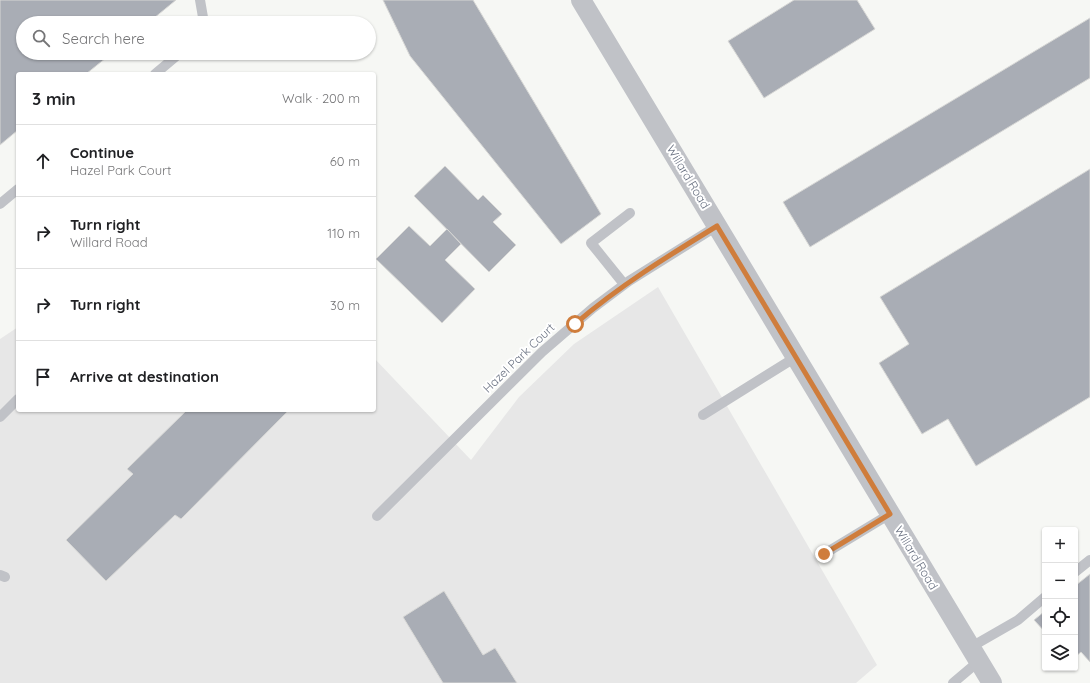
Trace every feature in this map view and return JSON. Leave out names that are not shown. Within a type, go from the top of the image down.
[{"type":"street","name":"Willard Road","points":[[581,0],[992,683]]},
{"type":"lane","points":[[200,0],[203,16]]},
{"type":"lane","points":[[157,72],[172,60]]},
{"type":"lane","points":[[0,204],[16,190]]},
{"type":"lane","points":[[624,284],[591,242],[630,213]]},
{"type":"lane","name":"Hazel Park Court","points":[[377,516],[542,352],[593,308],[624,284],[717,226]]},
{"type":"lane","points":[[703,415],[796,357]]},
{"type":"lane","points":[[0,417],[16,401]]},
{"type":"lane","points":[[824,554],[890,514]]},
{"type":"lane","points":[[1078,570],[1090,560]]},
{"type":"lane","points":[[953,683],[975,654],[1043,599]]},
{"type":"shaded area","points":[[658,287],[877,665],[856,683],[0,683],[0,339],[16,328],[16,412],[376,412],[376,360],[471,460],[519,397],[574,344]]},
{"type":"building","points":[[0,0],[176,0],[157,16],[16,16],[16,60],[103,60],[88,72],[16,72],[16,132],[0,145]]},
{"type":"building","points":[[383,0],[473,0],[601,214],[561,244],[410,56]]},
{"type":"building","points":[[794,0],[857,0],[875,29],[764,98],[728,41]]},
{"type":"building","points":[[1090,18],[1090,78],[810,247],[783,202]]},
{"type":"building","points":[[445,166],[478,200],[483,195],[502,214],[493,222],[516,245],[489,272],[414,196]]},
{"type":"building","points":[[1090,169],[1090,397],[976,466],[948,419],[922,434],[879,363],[909,344],[880,297]]},
{"type":"building","points":[[409,226],[430,246],[447,229],[461,244],[445,260],[475,289],[442,323],[376,259]]},
{"type":"building","points":[[185,412],[287,412],[181,519],[175,515],[106,581],[66,540],[133,474],[127,469]]},
{"type":"building","points":[[1090,574],[1090,662],[1081,652],[1078,654],[1078,584]]},
{"type":"building","points":[[444,591],[483,655],[495,648],[517,683],[443,683],[403,617]]},
{"type":"building","points":[[1042,613],[1042,629],[1034,620]]},
{"type":"route","points":[[575,324],[593,308],[629,281],[717,226],[890,514],[824,554]]}]
